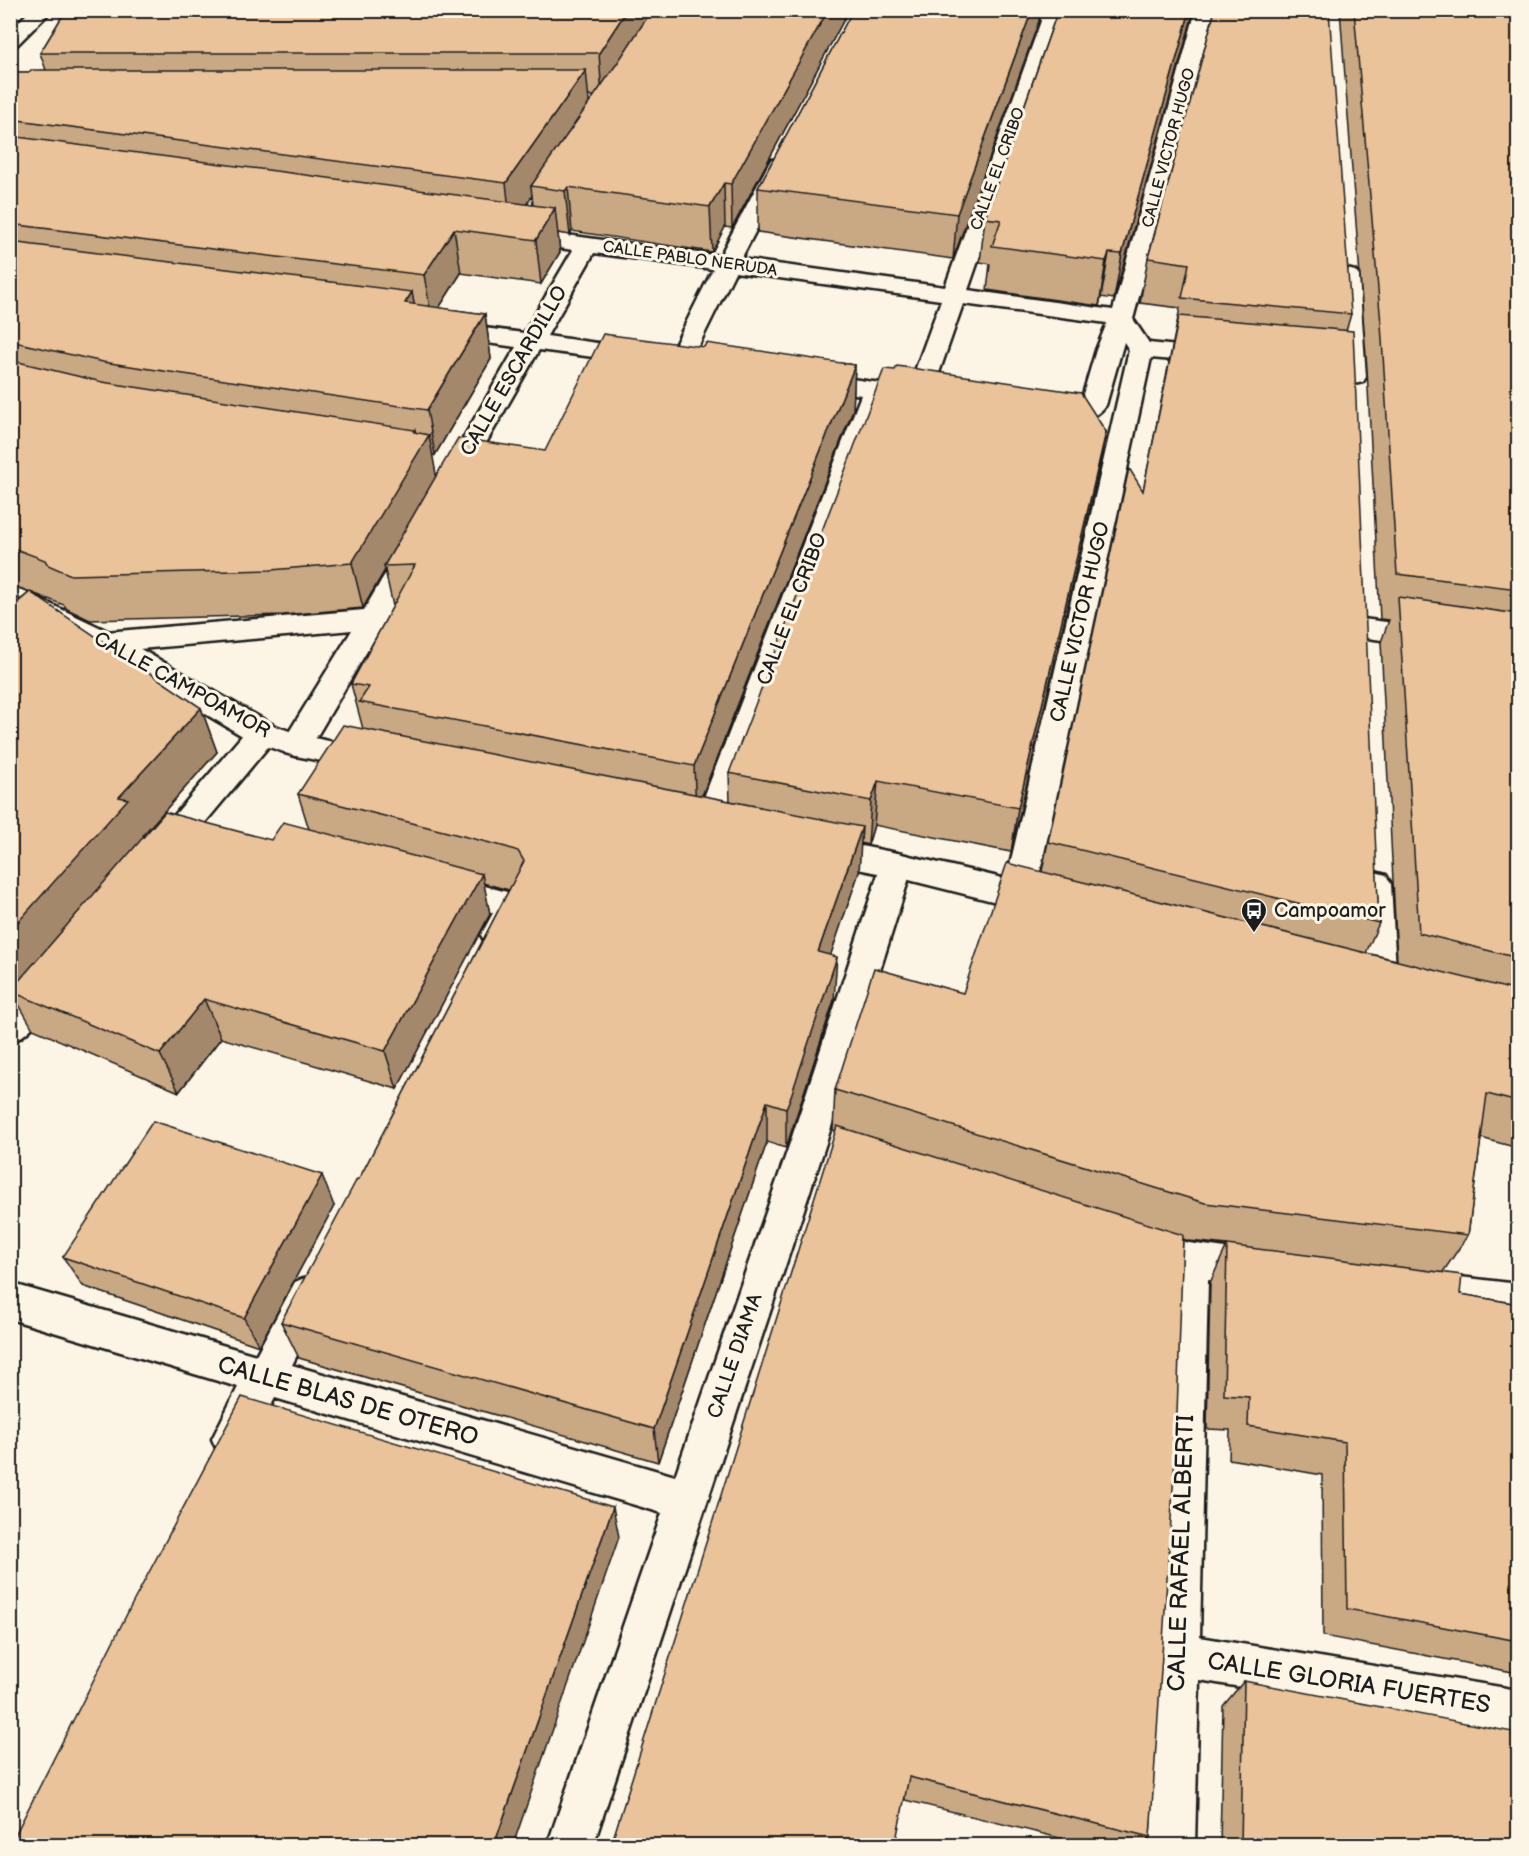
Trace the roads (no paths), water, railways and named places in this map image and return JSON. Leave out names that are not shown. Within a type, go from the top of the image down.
[{"type":"street","points":[[10,41],[43,10]]},
{"type":"street","name":"CALLE EL CRIBO","points":[[741,835],[697,826],[876,390],[930,397],[953,295],[1051,21],[1051,10]]},
{"type":"street","name":"CALLE VICTOR HUGO","points":[[1020,410],[1075,415],[1093,405],[1120,318],[1126,307],[1206,10]]},
{"type":"street","points":[[424,327],[691,363],[727,264],[789,148]]},
{"type":"street","name":"CALLE PABLO NERUDA","points":[[494,232],[524,226],[587,245],[1120,318]]},
{"type":"street","name":"CALLE ESCARDILLO","points":[[441,499],[446,467],[530,341],[587,245]]},
{"type":"street","points":[[1345,249],[1342,368],[1355,404]]},
{"type":"street","points":[[1120,318],[1141,350],[1236,358]]},
{"type":"street","name":"CALLE VICTOR HUGO","points":[[1019,895],[1141,350]]},
{"type":"street","points":[[783,376],[876,390]]},
{"type":"street","points":[[296,745],[373,619],[424,529]]},
{"type":"street","name":"CALLE CAMPOAMOR","points":[[10,594],[106,642],[262,733],[296,745],[399,766]]},
{"type":"street","points":[[27,638],[53,614]]},
{"type":"street","points":[[106,642],[373,619]]},
{"type":"street","points":[[1363,629],[1518,649]]},
{"type":"street","points":[[143,875],[262,733]]},
{"type":"street","points":[[190,820],[224,830]]},
{"type":"street","points":[[786,844],[897,865],[1065,906]]},
{"type":"street","points":[[1347,980],[1391,991],[1374,857]]},
{"type":"street","name":"CALLE DIAMA","points":[[570,1845],[686,1500],[826,1145],[897,865]]},
{"type":"street","points":[[409,879],[513,906],[486,959]]},
{"type":"street","points":[[10,1029],[73,957]]},
{"type":"street","points":[[1111,1236],[1189,1260],[1295,1274]]},
{"type":"street","name":"CALLE RAFAEL ALBERTI","points":[[1172,1845],[1189,1260]]},
{"type":"street","points":[[216,1470],[326,1262]]},
{"type":"street","points":[[1401,1287],[1518,1302]]},
{"type":"street","name":"CALLE BLAS DE OTERO","points":[[10,1301],[686,1500]]},
{"type":"street","name":"CALLE GLORIA FUERTES","points":[[1179,1655],[1518,1712]]},
{"type":"place","name":"Campoamor","points":[[1254,934]]}]
